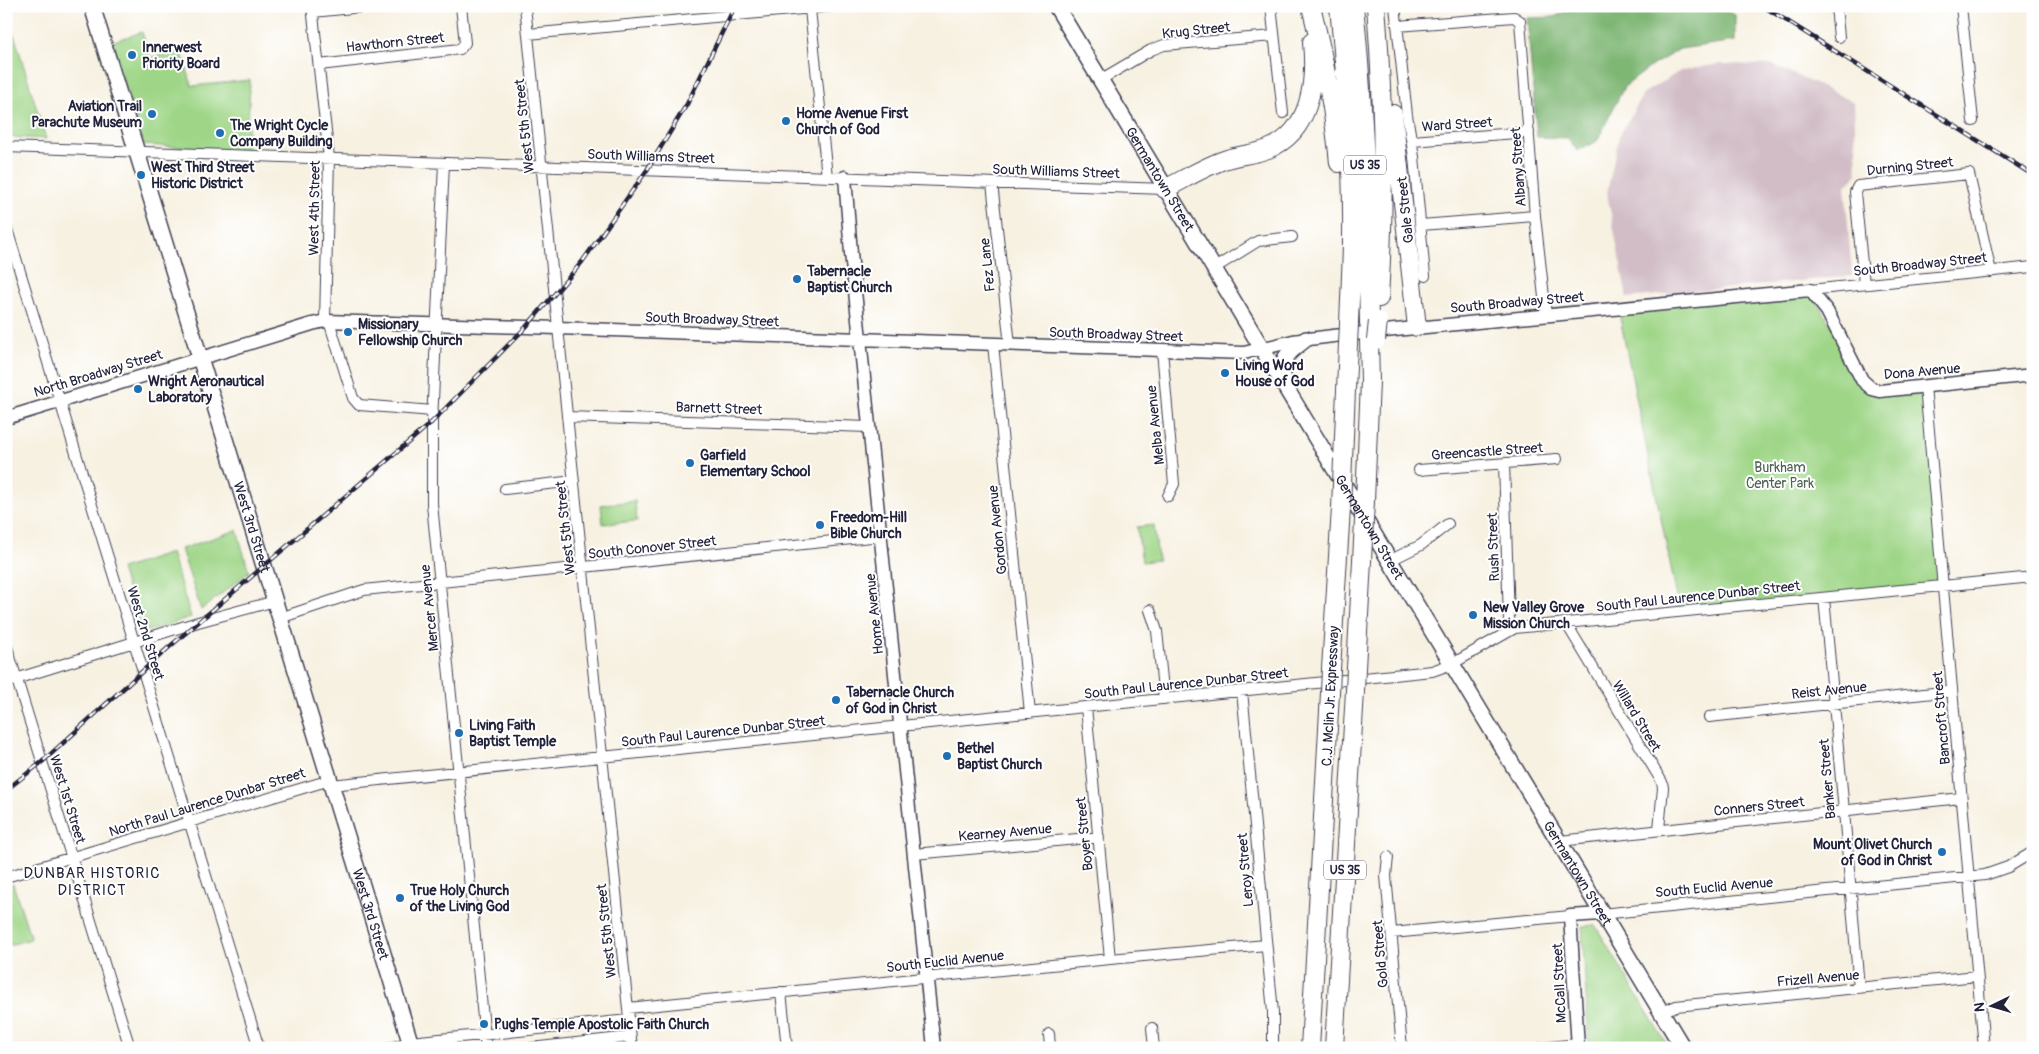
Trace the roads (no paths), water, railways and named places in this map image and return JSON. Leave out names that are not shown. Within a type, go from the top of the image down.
[{"type":"highway","points":[[1165,189],[1226,160],[1269,148],[1281,142],[1298,126],[1307,109],[1310,95],[1312,50],[1310,6]]},
{"type":"highway","points":[[1310,6],[1321,46],[1336,133],[1350,293]]},
{"type":"highway","name":"US 35","points":[[1339,6],[1346,80],[1351,184],[1350,293]]},
{"type":"highway","name":"US 35","points":[[1354,6],[1363,123],[1373,322]]},
{"type":"highway","points":[[1373,322],[1383,180],[1382,114],[1376,15]]},
{"type":"highway","points":[[1376,15],[1388,70],[1417,327]]},
{"type":"highway","name":"C.J. Mclin Jr. Expressway","points":[[1310,1048],[1341,508],[1350,293]]},
{"type":"highway","name":"C.J. Mclin Jr. Expressway","points":[[1334,1048],[1355,692],[1373,322]]},
{"type":"highway","points":[[1301,1048],[1312,1005]]},
{"type":"main road","name":"West 3rd Street","points":[[92,6],[411,1045]]},
{"type":"main road","name":"Germantown Street","points":[[1056,6],[1683,1048]]},
{"type":"main road","points":[[1285,385],[1282,360],[1306,339]]},
{"type":"street","points":[[313,9],[372,6]]},
{"type":"street","name":"Hawthorn Street","points":[[319,65],[460,49],[465,43],[461,6]]},
{"type":"street","name":"West 5th Street","points":[[525,6],[631,1042]]},
{"type":"street","points":[[528,34],[835,6]]},
{"type":"street","points":[[1271,6],[1283,113]]},
{"type":"street","points":[[1395,6],[1397,26]]},
{"type":"street","points":[[1836,6],[1839,37]]},
{"type":"street","points":[[1962,6],[1973,121]]},
{"type":"street","name":"West 4th Street","points":[[313,9],[329,158],[327,321],[353,398],[359,406],[433,411]]},
{"type":"street","points":[[810,9],[827,177]]},
{"type":"street","name":"Albany Street","points":[[1397,26],[1514,17],[1520,21],[1535,216],[1546,315]]},
{"type":"street","name":"Ward Street","points":[[1397,26],[1412,141],[1528,132]]},
{"type":"street","name":"Krug Street","points":[[1100,80],[1151,50],[1164,45],[1274,36]]},
{"type":"street","name":"Gale Street","points":[[1412,141],[1425,276]]},
{"type":"street","name":"South Williams Street","points":[[6,147],[1165,189]]},
{"type":"street","name":"Mercer Avenue","points":[[444,164],[433,411],[432,504],[486,1048]]},
{"type":"street","name":"Durning Street","points":[[1864,284],[1854,192],[1856,188],[1860,185],[1969,174],[1991,272]]},
{"type":"street","name":"Home Avenue","points":[[845,178],[934,1048]]},
{"type":"street","name":"Fez Lane","points":[[992,183],[1010,345]]},
{"type":"street","points":[[1421,225],[1535,216]]},
{"type":"street","name":"West 2nd Street","points":[[6,226],[259,1048]]},
{"type":"street","points":[[1213,268],[1258,241],[1292,237]]},
{"type":"street","name":"South Broadway Street","points":[[200,358],[327,321],[1244,353],[1261,347],[1306,339],[2033,267]]},
{"type":"street","name":"Dona Avenue","points":[[1810,290],[1827,311],[1866,384],[1872,389],[1880,390],[2033,375]]},
{"type":"street","name":"Gordon Avenue","points":[[993,344],[1030,713]]},
{"type":"street","name":"Melba Avenue","points":[[1162,350],[1174,484],[1168,496]]},
{"type":"street","name":"North Broadway Street","points":[[6,418],[200,358]]},
{"type":"street","name":"Bancroft Street","points":[[1925,386],[1984,1048]]},
{"type":"street","name":"Barnett Street","points":[[567,417],[869,427]]},
{"type":"street","name":"Greencastle Street","points":[[1419,470],[1557,460]]},
{"type":"street","name":"Rush Street","points":[[1504,463],[1509,620],[1511,629]]},
{"type":"street","points":[[505,488],[574,481]]},
{"type":"street","points":[[1389,562],[1420,545],[1448,524]]},
{"type":"street","name":"South Conover Street","points":[[280,618],[364,590],[881,536]]},
{"type":"street","name":"South Paul Laurence Dunbar Street","points":[[330,783],[459,772],[1432,671],[1452,664],[1511,629],[2033,577]]},
{"type":"street","name":"Banker Street","points":[[1824,598],[1859,988]]},
{"type":"street","points":[[6,682],[275,601]]},
{"type":"street","points":[[1150,610],[1157,631],[1164,699]]},
{"type":"street","name":"Willard Street","points":[[1566,623],[1662,782],[1659,829]]},
{"type":"street","name":"West 1st Street","points":[[6,644],[130,1048]]},
{"type":"street","name":"Leroy Street","points":[[1242,691],[1273,1012],[1273,1048]]},
{"type":"street","name":"Reist Avenue","points":[[1709,717],[1952,692]]},
{"type":"street","name":"Boyer Street","points":[[1086,707],[1110,959]]},
{"type":"street","name":"North Paul Laurence Dunbar Street","points":[[6,877],[189,822],[330,783]]},
{"type":"street","name":"Conners Street","points":[[1560,841],[1961,798]]},
{"type":"street","name":"Kearney Avenue","points":[[914,854],[1098,837]]},
{"type":"street","name":"South Euclid Avenue","points":[[1392,933],[1969,877],[2000,870],[2033,852]]},
{"type":"street","name":"Gold Street","points":[[1388,857],[1386,876],[1402,1048]]},
{"type":"street","name":"McCall Street","points":[[1570,916],[1578,1046]]},
{"type":"street","name":"South Euclid Avenue","points":[[628,1008],[1266,945]]},
{"type":"street","name":"Frizell Avenue","points":[[1662,1012],[1676,1006],[1977,976]]},
{"type":"street","points":[[781,992],[787,1048]]},
{"type":"street","points":[[390,1048],[485,1034],[629,1020]]},
{"type":"street","points":[[1152,1028],[1154,1048]]},
{"type":"street","points":[[1049,1034],[1050,1048]]},
{"type":"street","points":[[531,1048],[631,1042]]},
{"type":"street","points":[[1540,1048],[1578,1046]]},
{"type":"railway","points":[[6,790],[42,762],[167,649],[432,422],[526,327],[582,262],[647,170],[687,104],[735,6]]},
{"type":"railway","points":[[1763,6],[2033,175]]},
{"type":"place","name":"Innerwest Priority Board","points":[[132,55]]},
{"type":"place","name":"Aviation Trail Parachute Museum","points":[[152,114]]},
{"type":"place","name":"Home Avenue First Church of God","points":[[786,121]]},
{"type":"place","name":"The Wright Cycle Company Building","points":[[220,133]]},
{"type":"place","name":"West Third Street Historic District","points":[[141,175]]},
{"type":"place","name":"Tabernacle Baptist Church","points":[[797,279]]},
{"type":"place","name":"Missionary Fellowship Church","points":[[348,332]]},
{"type":"place","name":"Living Word House of God","points":[[1225,373]]},
{"type":"place","name":"Wright Aeronautical Laboratory","points":[[138,389]]},
{"type":"place","name":"Garfield Elementary School","points":[[690,463]]},
{"type":"place","name":"Freedom-Hill Bible Church","points":[[820,525]]},
{"type":"place","name":"New Valley Grove Mission Church","points":[[1473,615]]},
{"type":"place","name":"Tabernacle Church of God in Christ","points":[[836,700]]},
{"type":"place","name":"Living Faith Baptist Temple","points":[[459,733]]},
{"type":"place","name":"Bethel Baptist Church","points":[[947,756]]},
{"type":"place","name":"Mount Olivet Church of God in Christ","points":[[1942,852]]},
{"type":"place","name":"True Holy Church of the Living God","points":[[400,898]]},
{"type":"place","name":"Pughs Temple Apostolic Faith Church","points":[[484,1024]]},
{"type":"district","name":"DUNBAR HISTORIC DISTRICT","points":[[92,882]]},
{"type":"park label","name":"Burkham Center Park","points":[[1780,476]]}]
